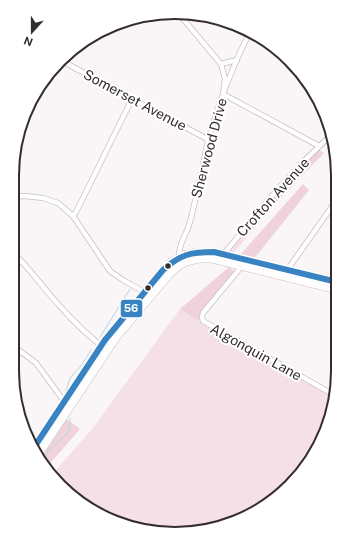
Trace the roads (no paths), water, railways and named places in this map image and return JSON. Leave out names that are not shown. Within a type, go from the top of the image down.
[{"type":"main road","points":[[39,446],[104,348],[148,294],[163,270],[198,252],[205,251],[242,266],[331,288]]},
{"type":"main road","points":[[222,258],[246,260],[331,281]]},
{"type":"street","points":[[183,19],[221,64],[225,79],[223,94],[319,146]]},
{"type":"street","name":"Sherwood Drive","points":[[180,261],[180,249],[189,228],[209,140],[223,94],[247,37]]},
{"type":"street","points":[[221,64],[237,60]]},
{"type":"street","name":"Somerset Avenue","points":[[67,63],[209,140]]},
{"type":"street","points":[[73,216],[132,99]]},
{"type":"street","name":"Crofton Avenue","points":[[222,258],[276,191],[327,139]]},
{"type":"street","points":[[19,196],[43,198],[58,203],[73,216],[110,271],[122,280],[148,294]]},
{"type":"street","points":[[283,276],[331,208]]},
{"type":"street","points":[[19,259],[32,272],[57,304],[104,348]]},
{"type":"street","name":"Algonquin Lane","points":[[246,260],[203,313],[203,321],[330,392]]},
{"type":"street","points":[[19,350],[36,363],[67,405]]},
{"type":"waterway","points":[[100,337],[130,289]]},
{"type":"waterway","points":[[65,394],[70,378],[81,366],[91,350]]},
{"type":"waterway","points":[[45,458],[48,452],[67,433],[70,418]]}]
